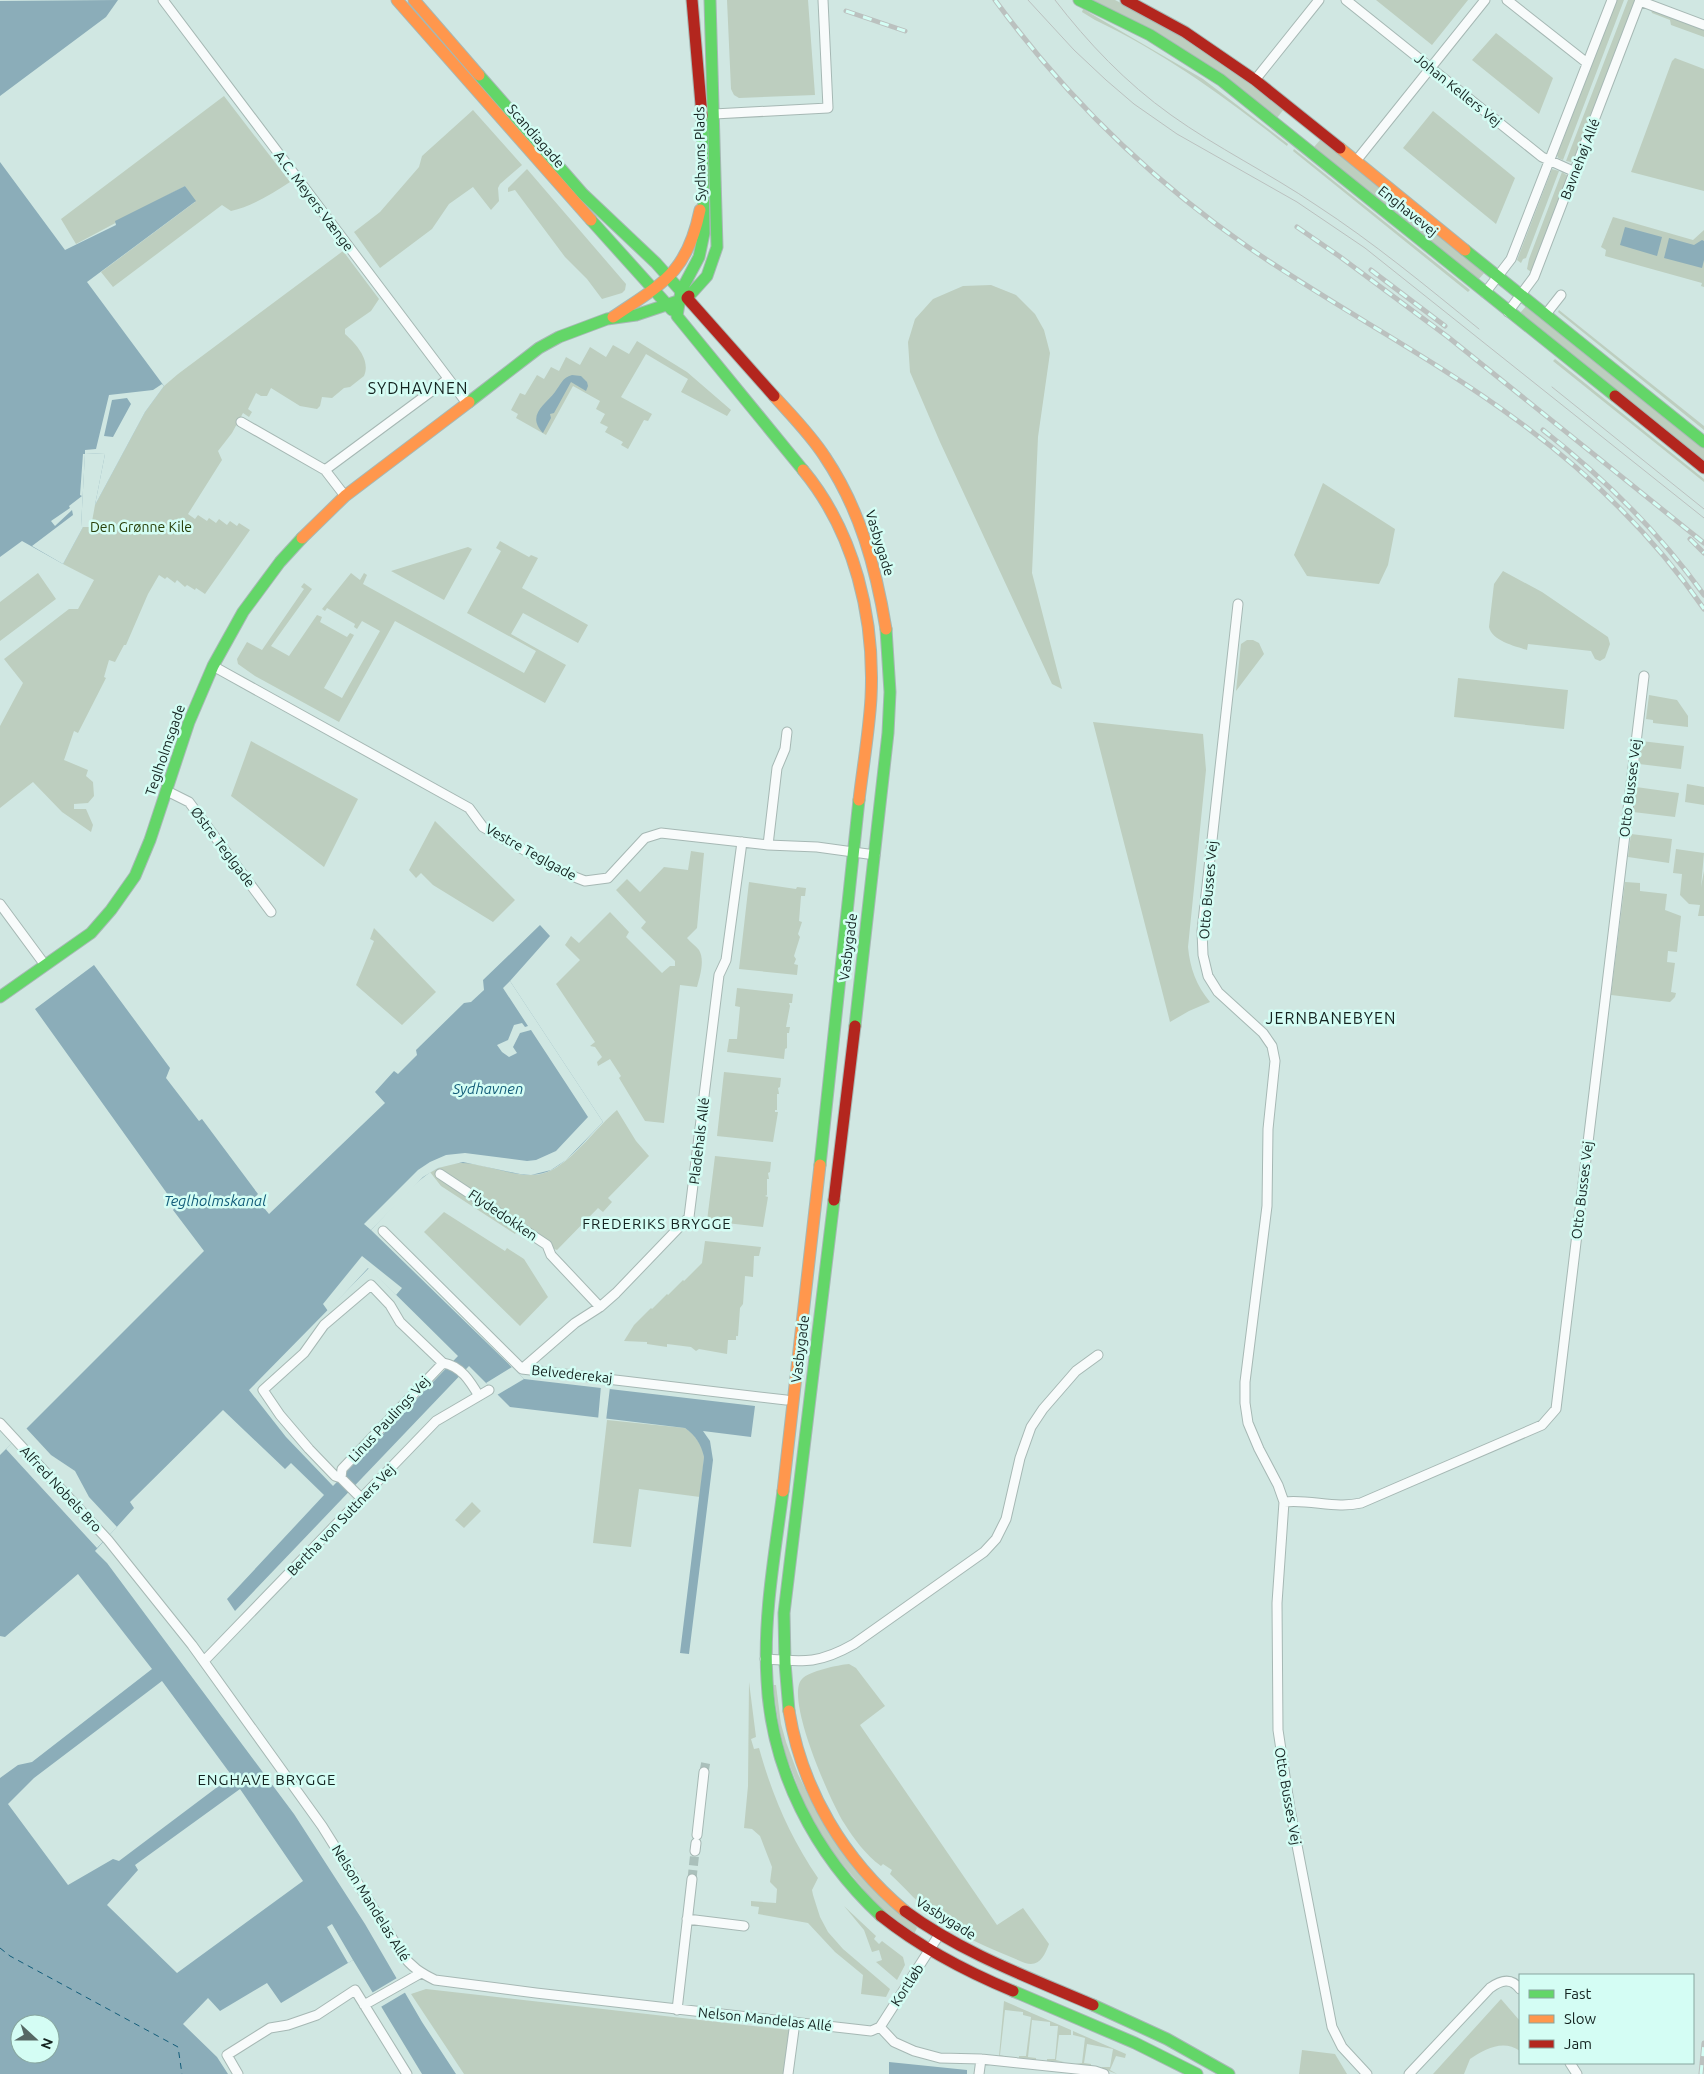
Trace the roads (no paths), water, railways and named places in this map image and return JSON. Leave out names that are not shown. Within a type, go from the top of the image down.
[{"type":"main road","name":"Scandiagade","points":[[397,0],[534,158],[654,291],[678,299]]},
{"type":"main road","name":"Scandiagade","points":[[414,0],[578,188],[669,278],[678,299]]},
{"type":"main road","name":"Sydhavns Plads","points":[[692,0],[702,104],[705,178]]},
{"type":"main road","name":"Sydhavns Plads","points":[[678,299],[707,276],[717,247],[710,0]]},
{"type":"main road","name":"Enghavevej","points":[[1078,0],[1150,35],[1220,80],[1704,468]]},
{"type":"main road","name":"Enghavevej","points":[[1126,0],[1186,32],[1255,80],[1704,442]]},
{"type":"main road","points":[[1292,136],[1305,121]]},
{"type":"main road","name":"Teglholmsgade","points":[[612,318],[654,291],[683,262],[693,242],[699,219],[705,178]]},
{"type":"main road","points":[[678,299],[702,248],[705,178]]},
{"type":"main road","name":"Teglholmsgade","points":[[0,997],[91,933],[111,910],[135,876],[150,840],[189,722],[212,666],[261,586],[300,539],[345,496],[539,348],[559,337],[612,318],[636,315],[678,299]]},
{"type":"main road","name":"Vasbygade","points":[[678,299],[677,316],[818,488],[835,518],[857,572],[868,615],[871,657],[871,698],[795,1401],[768,1609],[765,1659],[771,1720],[781,1760],[795,1797],[812,1831],[833,1864],[864,1900],[900,1931],[956,1966],[1159,2054],[1198,2074]]},
{"type":"main road","name":"Vasbygade","points":[[678,299],[806,432],[846,490],[863,528],[874,565],[883,610],[890,692],[887,744],[875,855],[784,1613],[784,1660],[789,1711],[797,1746],[809,1781],[828,1819],[853,1857],[880,1887],[908,1913],[939,1935],[998,1965],[1128,2020],[1167,2039],[1229,2074]]},
{"type":"street","name":"A.C. Meyers Vænge","points":[[163,0],[466,402]]},
{"type":"street","points":[[714,114],[828,108],[823,0]]},
{"type":"street","points":[[1255,80],[1319,0]]},
{"type":"street","name":"Johan Kellers Vej","points":[[1346,0],[1549,161],[1575,172]]},
{"type":"street","points":[[1356,161],[1485,0]]},
{"type":"street","points":[[1507,0],[1587,63]]},
{"type":"street","name":"Bavnehøj Allé","points":[[1485,294],[1511,259],[1612,0]]},
{"type":"street","points":[[1640,0],[1704,25]]},
{"type":"street","name":"Bavnehøj Allé","points":[[1508,312],[1534,277],[1640,0]]},
{"type":"street","points":[[1546,314],[1561,295]]},
{"type":"street","points":[[325,470],[448,379]]},
{"type":"street","points":[[241,422],[325,470],[345,496]]},
{"type":"street","name":"Otto Busses Vej","points":[[1238,604],[1202,931],[1203,955],[1208,976],[1218,992],[1264,1033],[1272,1046],[1275,1061],[1268,1129],[1267,1206],[1245,1394],[1248,1423],[1284,1502],[1276,1624],[1277,1712],[1281,1757],[1332,2027],[1342,2047],[1367,2074]]},
{"type":"street","name":"Vestre Teglgade","points":[[212,666],[469,808],[482,827],[567,874],[585,881],[608,878],[641,842],[655,834],[673,833],[768,845],[817,847],[875,855]]},
{"type":"street","name":"Otto Busses Vej","points":[[1284,1502],[1297,1500],[1349,1506],[1361,1502],[1542,1425],[1556,1408],[1644,676]]},
{"type":"street","points":[[768,845],[777,768],[785,749],[787,732]]},
{"type":"street","name":"Østre Teglgade","points":[[166,791],[189,802],[271,912]]},
{"type":"street","name":"Pladehals Allé","points":[[522,1369],[575,1323],[600,1307],[684,1224],[690,1213],[719,975],[726,960],[742,842]]},
{"type":"street","points":[[0,904],[45,965]]},
{"type":"street","name":"Flydedokken","points":[[440,1174],[547,1245],[551,1254],[600,1307]]},
{"type":"street","name":"Belvederekaj","points":[[383,1231],[522,1369],[786,1400]]},
{"type":"street","name":"Linus Paulings Vej","points":[[362,1499],[341,1478],[335,1476],[301,1440],[280,1415],[263,1390],[304,1352],[324,1325],[371,1285],[390,1304],[400,1322],[447,1363],[464,1373],[479,1396]]},
{"type":"street","points":[[765,1659],[812,1662],[838,1653],[854,1644],[984,1552],[996,1539],[1006,1519],[1020,1458],[1031,1427],[1043,1409],[1076,1370],[1098,1356]]},
{"type":"street","name":"Linus Paulings Vej","points":[[341,1478],[342,1469],[447,1363]]},
{"type":"street","name":"Bertha von Suttners Vej","points":[[204,1662],[436,1421],[489,1390]]},
{"type":"street","name":"Alfred Nobels Bro","points":[[0,1423],[106,1538]]},
{"type":"street","name":"Nelson Mandelas Allé","points":[[106,1538],[140,1578],[204,1662],[322,1826],[402,1954],[410,1965],[421,1973],[435,1980],[454,1983],[677,2010],[871,2030],[880,2027]]},
{"type":"street","points":[[696,1843],[704,1772]]},
{"type":"street","points":[[677,2010],[692,1879]]},
{"type":"street","points":[[687,1919],[744,1926]]},
{"type":"street","name":"Kortløb","points":[[880,2027],[939,1935]]},
{"type":"street","points":[[364,2005],[421,1973]]},
{"type":"street","points":[[1409,2074],[1490,1988],[1503,1980],[1508,1980],[1519,1988]]},
{"type":"street","points":[[238,2074],[228,2055],[270,2028],[288,2026],[317,2015],[355,1990],[407,2074]]},
{"type":"street","points":[[788,2074],[795,2022]]},
{"type":"street","points":[[880,2027],[894,2042],[914,2051],[940,2058],[981,2059],[1095,2071],[1104,2074]]},
{"type":"street","points":[[979,2074],[981,2059]]},
{"type":"water","points":[[118,0],[106,17],[0,96],[0,1]]},
{"type":"water","points":[[0,162],[65,250],[116,225],[115,221],[185,186],[196,201],[87,282],[164,386],[145,412],[95,505],[105,454],[85,453],[81,527],[83,527],[63,564],[22,541],[0,557]]},
{"type":"water","points":[[1625,227],[1662,237],[1657,256],[1620,245]]},
{"type":"water","points":[[1669,238],[1694,245],[1702,240],[1704,241],[1702,268],[1664,258]]},
{"type":"water","points":[[572,375],[581,376],[587,382],[586,391],[571,382],[554,413],[550,414],[551,418],[543,433],[536,421],[539,411],[564,380]]},
{"type":"water","name":"Sydhavnen","points":[[540,925],[550,936],[510,981],[603,1122],[567,1159],[553,1169],[540,1174],[511,1173],[467,1163],[452,1164],[438,1168],[412,1187],[371,1230],[524,1379],[755,1406],[751,1437],[703,1431],[710,1441],[713,1460],[689,1654],[680,1653],[704,1457],[698,1441],[685,1428],[510,1407],[469,1366],[235,1611],[227,1599],[324,1495],[291,1463],[285,1469],[223,1410],[130,1502],[134,1508],[95,1551],[107,1563],[294,1814],[365,1924],[422,2022],[456,2074],[422,2074],[353,1960],[281,2003],[267,1983],[220,2011],[208,1998],[183,2024],[217,2057],[228,2074],[0,2074],[0,1778],[18,1765],[32,1762],[152,1669],[78,1574],[5,1637],[0,1636],[0,1455],[204,1251],[173,1210],[176,1206],[35,1009],[94,965],[170,1068],[166,1078],[199,1121],[202,1119],[258,1194],[255,1197],[269,1214],[385,1103],[375,1092],[394,1071],[398,1074],[417,1055],[416,1050],[464,1003],[471,1002],[484,990],[483,980]],"holes":[[[369,1268],[458,1356],[333,1486],[286,1437],[249,1390]],[[162,1681],[232,1776],[119,1861],[113,1859],[68,1885],[8,1804],[34,1778]],[[240,1789],[303,1881],[177,1973],[107,1905],[138,1870],[135,1865]]]},
{"type":"water","points":[[889,2062],[967,2070],[967,2074],[889,2074]]},
{"type":"tunnel","points":[[704,1772],[706,1761]]},
{"type":"tunnel","points":[[692,1879],[695,1851]]},
{"type":"tram line","points":[[1028,0],[1074,50],[1134,104],[1177,134],[1297,202],[1365,248],[1704,518]]},
{"type":"tram line","points":[[1055,0],[1108,62],[1154,103],[1206,138],[1298,193],[1337,219],[1399,265],[1479,329]]},
{"type":"tram line","points":[[1552,387],[1704,509]]},
{"type":"railway","points":[[995,0],[1050,70],[1111,134],[1143,164],[1212,221],[1248,247],[1315,291],[1452,375],[1545,441],[1595,484],[1642,531],[1664,556],[1704,609]]},
{"type":"railway","points":[[846,11],[905,31]]},
{"type":"railway","points":[[1297,227],[1448,337],[1704,543]]},
{"type":"railway","points":[[1371,270],[1445,326]]},
{"type":"railway","points":[[1543,430],[1588,467],[1630,507],[1668,549],[1704,595]]},
{"type":"railway","points":[[1690,539],[1704,553]]},
{"type":"railway","points":[[1701,2074],[1704,2043]]},
{"type":"district","name":"SYDHAVNEN","points":[[418,388]]},
{"type":"district","name":"JERNBANEBYEN","points":[[1331,1018]]},
{"type":"district","name":"FREDERIKS BRYGGE","points":[[657,1223]]},
{"type":"district","name":"ENGHAVE BRYGGE","points":[[267,1779]]},
{"type":"park label","name":"Den Grønne Kile","points":[[141,527]]},
{"type":"water label","name":"Teglholmskanal","points":[[215,1200]]}]
